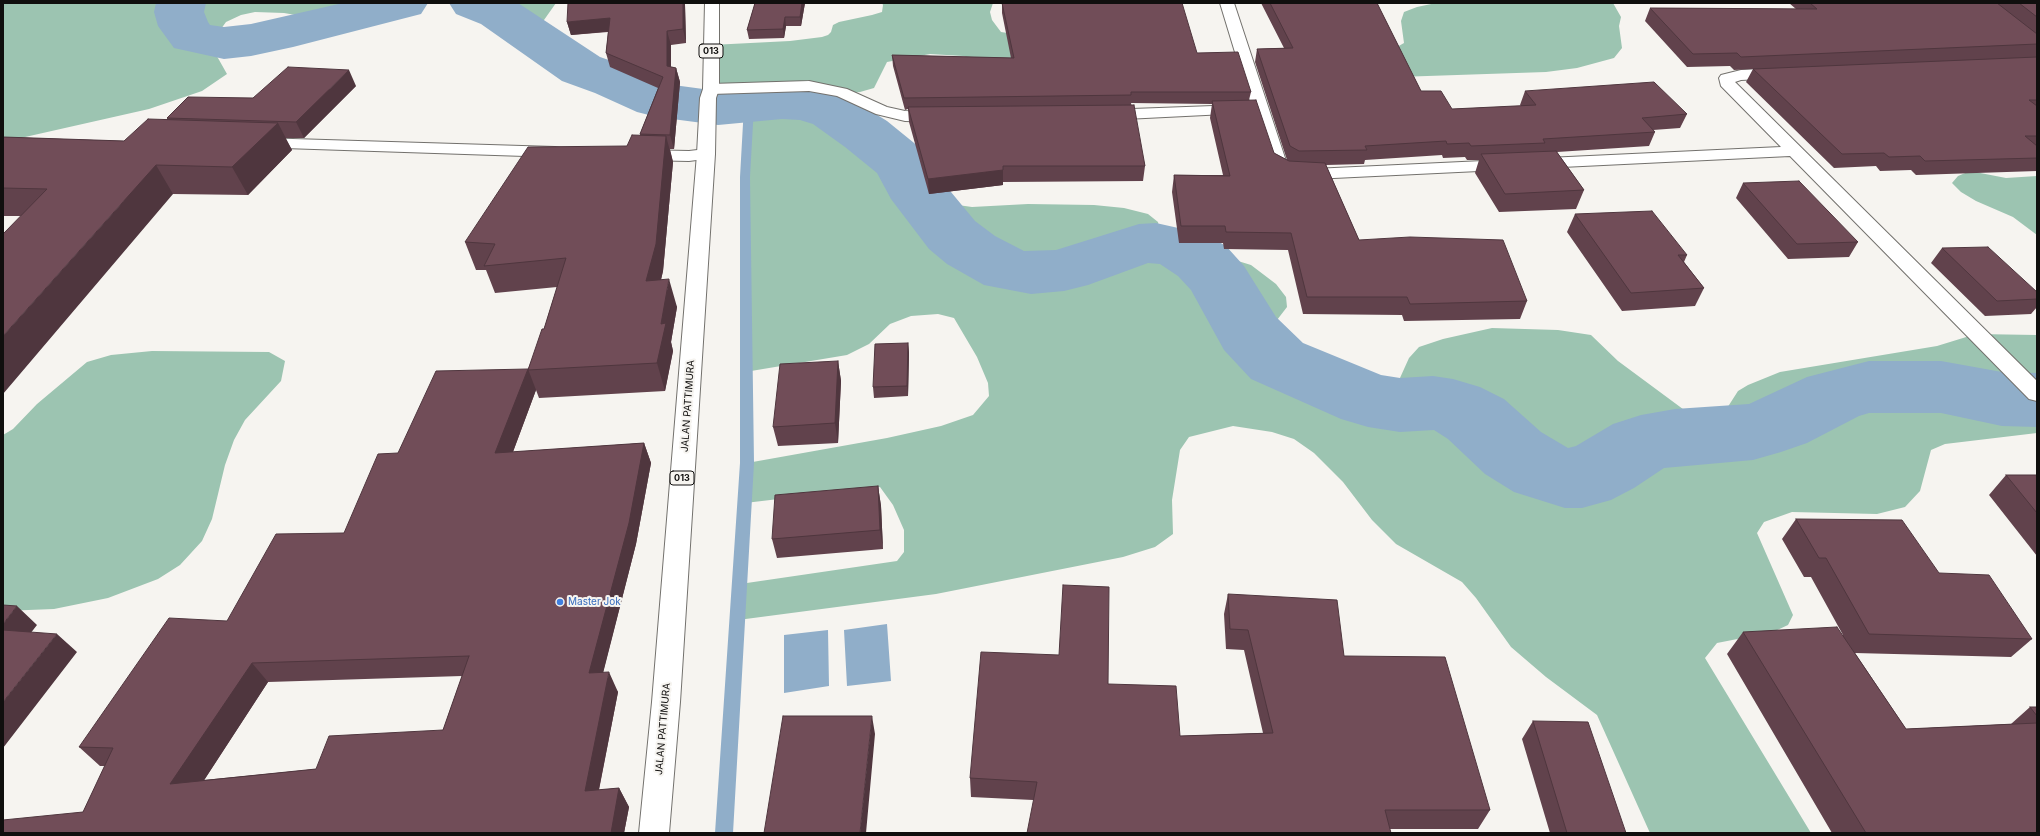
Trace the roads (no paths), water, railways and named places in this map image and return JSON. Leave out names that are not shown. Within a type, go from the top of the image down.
[{"type":"street","name":"JALAN PATTIMURA","points":[[654,833],[666,702],[706,154],[712,3]]},
{"type":"street","points":[[1226,3],[1278,164],[1292,172],[1313,174],[1795,150]]},
{"type":"street","points":[[1795,72],[1741,75],[1727,78],[1727,83],[2037,394]]},
{"type":"street","points":[[709,93],[809,86],[841,92],[882,111],[906,116],[950,116]]},
{"type":"street","points":[[1091,115],[1261,110]]},
{"type":"street","points":[[247,143],[571,153]]},
{"type":"street","points":[[626,154],[689,156],[706,154]]},
{"type":"water","points":[[887,624],[891,681],[847,686],[844,630]]},
{"type":"water","points":[[828,630],[829,686],[784,693],[784,635]]},
{"type":"waterway","points":[[181,3],[179,12],[184,26],[193,37],[224,43],[251,40],[293,31],[403,3]]},
{"type":"waterway","points":[[474,3],[499,13],[581,69],[615,81],[643,95],[657,100],[718,108],[782,102],[800,103],[817,106],[833,112],[866,134],[898,160],[913,180],[923,199],[952,235],[971,250],[1008,270],[1031,273],[1064,270],[1139,244],[1156,243],[1181,248],[1202,261],[1220,281],[1250,333],[1277,361],[1368,400],[1400,405],[1433,403],[1453,406],[1476,419],[1513,453],[1543,471],[1565,478],[1582,478],[1605,467],[1641,444],[1675,437],[1727,435],[1753,432],[1779,423],[1834,396],[1869,387],[1941,387],[2002,399],[2037,400]]},
{"type":"waterway","points":[[724,833],[747,463],[745,177],[749,106]]},
{"type":"place","name":"Master Jok","points":[[560,602]]}]
